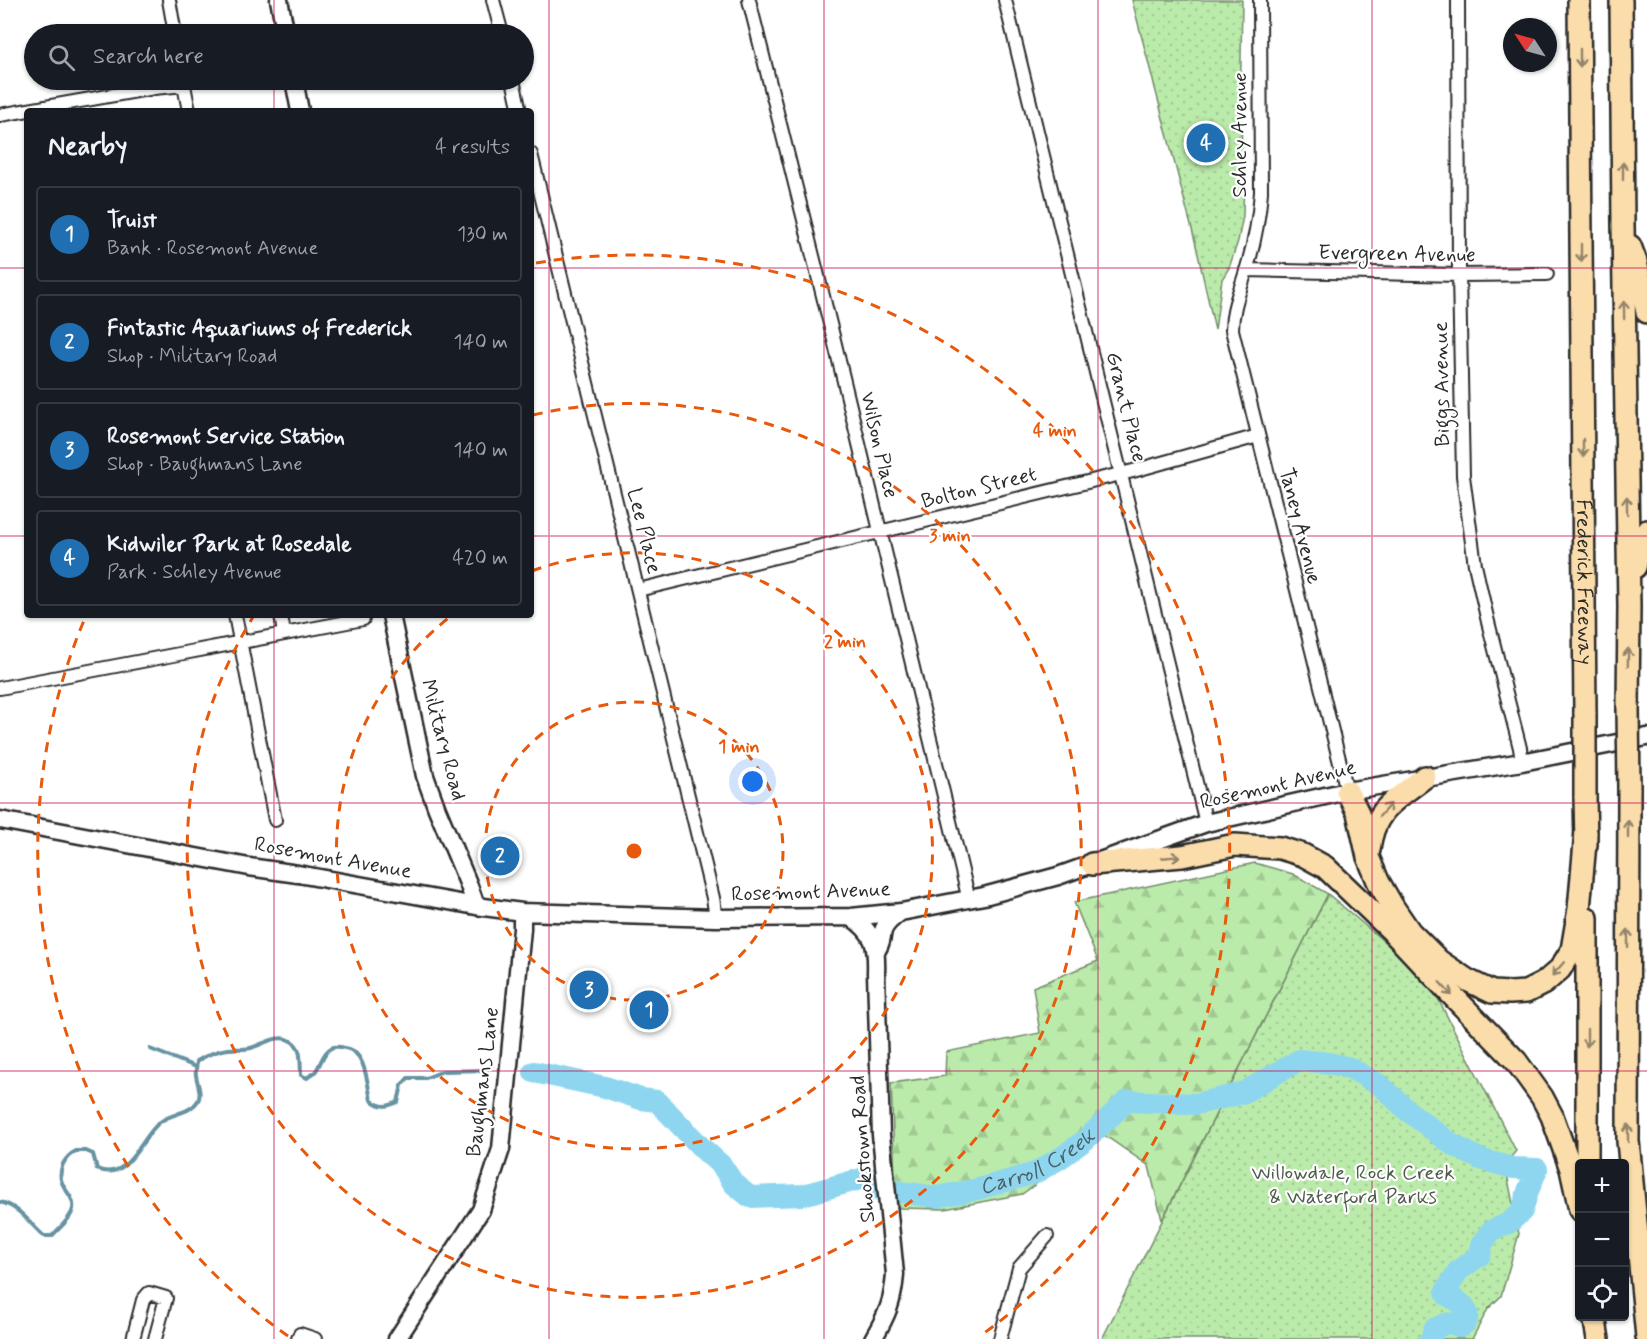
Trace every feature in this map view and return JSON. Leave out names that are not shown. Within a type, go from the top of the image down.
[{"type":"highway","name":"Frederick Freeway","points":[[1579,0],[1587,1159]]},
{"type":"highway","name":"Frederick Freeway","points":[[1621,0],[1629,606],[1628,1141],[1647,1337]]},
{"type":"highway","points":[[1623,224],[1636,262],[1647,312]]},
{"type":"highway","points":[[1629,606],[1637,555],[1647,531]]},
{"type":"highway","points":[[1368,857],[1370,837],[1381,814],[1425,777]]},
{"type":"highway","points":[[1347,791],[1358,813],[1368,857],[1378,881],[1410,932],[1439,961],[1467,980],[1492,992],[1526,992],[1544,983],[1560,969],[1572,950],[1586,832]]},
{"type":"highway","points":[[1347,791],[1350,845],[1374,901],[1392,931]]},
{"type":"highway","points":[[1092,864],[1182,856],[1235,844],[1280,848],[1303,855],[1324,867],[1392,931],[1516,1060],[1542,1097],[1552,1116],[1568,1159],[1575,1189]]},
{"type":"highway","points":[[1595,1321],[1600,1339]]},
{"type":"highway","points":[[1599,1321],[1600,1339]]},
{"type":"main road","points":[[279,0],[284,24]]},
{"type":"main road","points":[[296,90],[299,108]]},
{"type":"main road","name":"Military Road","points":[[392,618],[425,776],[476,906]]},
{"type":"main road","name":"Rosemont Avenue","points":[[0,820],[249,867],[522,912],[716,918],[851,917],[901,912],[969,900],[1058,876],[1206,823],[1347,791],[1522,762],[1647,737]]},
{"type":"main road","name":"Baughmans Lane","points":[[400,1337],[481,1210],[501,1149],[522,912]]},
{"type":"main road","name":"Shookstown Road","points":[[873,1339],[883,1323],[893,1297],[895,1275],[881,1135],[877,950],[882,943],[887,924],[901,912]]},
{"type":"main road","points":[[851,917],[862,924],[877,950]]},
{"type":"street","points":[[169,0],[173,24]]},
{"type":"street","points":[[493,0],[499,24]]},
{"type":"street","name":"Wilson Place","points":[[749,0],[834,340],[969,900]]},
{"type":"street","name":"Grant Place","points":[[1005,0],[1206,823]]},
{"type":"street","name":"Schley Avenue","points":[[1246,270],[1259,214],[1261,192],[1260,0]]},
{"type":"street","name":"Biggs Avenue","points":[[1458,0],[1459,275],[1463,476],[1469,526],[1488,622],[1521,748],[1522,762]]},
{"type":"street","points":[[44,108],[143,90]]},
{"type":"street","points":[[185,90],[188,108]]},
{"type":"street","points":[[515,90],[519,108]]},
{"type":"street","points":[[0,116],[24,112]]},
{"type":"street","name":"Lee Place","points":[[534,166],[716,918]]},
{"type":"street","name":"Evergreen Avenue","points":[[1246,270],[1459,275],[1547,274]]},
{"type":"street","name":"Taney Avenue","points":[[1246,270],[1236,298],[1232,330],[1347,791]]},
{"type":"street","name":"Bolton Street","points":[[638,590],[1122,474],[1258,436]]},
{"type":"street","points":[[236,618],[275,820]]},
{"type":"street","points":[[281,618],[284,634]]},
{"type":"street","points":[[0,688],[363,619]]},
{"type":"street","points":[[1000,1339],[1019,1268],[1047,1236]]},
{"type":"street","points":[[134,1339],[143,1300],[149,1293],[166,1298],[155,1339]]},
{"type":"street","points":[[298,1339],[300,1335],[315,1339]]},
{"type":"green space","points":[[1132,0],[1242,0],[1240,117],[1244,169],[1243,216],[1229,268],[1222,279],[1215,330],[1195,241]]},
{"type":"green space","points":[[1255,863],[1293,874],[1328,894],[1162,1220],[1149,1166],[1104,1135],[1022,1194],[945,1209],[898,1208],[888,1201],[880,1085],[895,1178],[891,1083],[945,1076],[946,1052],[1040,1033],[1033,987],[1098,961],[1074,902]]},
{"type":"green space","name":"Willowdale, Rock Creek & Waterford Parks","points":[[1328,894],[1428,979],[1516,1151],[1505,1164],[1519,1234],[1501,1296],[1488,1309],[1472,1339],[1102,1339]]},
{"type":"waterway","name":"Carroll Creek","points":[[0,1202],[19,1211],[44,1236],[52,1236],[67,1220],[73,1209],[73,1203],[61,1178],[63,1164],[67,1158],[76,1151],[86,1151],[93,1154],[97,1169],[108,1172],[118,1170],[126,1164],[160,1122],[194,1106],[199,1099],[200,1092],[196,1073],[197,1061],[220,1050],[248,1049],[276,1039],[286,1039],[297,1047],[301,1075],[307,1078],[315,1072],[331,1048],[340,1047],[352,1050],[361,1061],[367,1077],[371,1100],[384,1106],[398,1102],[402,1085],[408,1078],[426,1078],[443,1071],[487,1070]]},
{"type":"waterway","points":[[150,1049],[196,1067]]},
{"type":"waterway","name":"Carroll Creek","points":[[534,1072],[657,1101],[722,1166],[734,1184],[750,1197],[803,1195],[868,1177],[878,1189],[937,1197],[978,1189],[1035,1173],[1085,1140],[1127,1101],[1196,1104],[1243,1093],[1299,1060],[1350,1068],[1380,1085],[1408,1111],[1453,1145],[1480,1159],[1513,1168],[1537,1169],[1522,1211],[1509,1223],[1491,1231],[1482,1244],[1480,1255],[1458,1271],[1446,1291],[1447,1295],[1464,1306],[1467,1312],[1466,1321],[1459,1327],[1450,1323],[1434,1329],[1431,1339]]},
{"type":"place","name":"Kidwiler Park at Rosedale","points":[[1206,143]]},
{"type":"place","name":"Fintastic Aquariums of Frederick","points":[[500,856]]},
{"type":"place","name":"Rosemont Service Station","points":[[589,990]]},
{"type":"place","name":"Truist","points":[[649,1010]]}]
